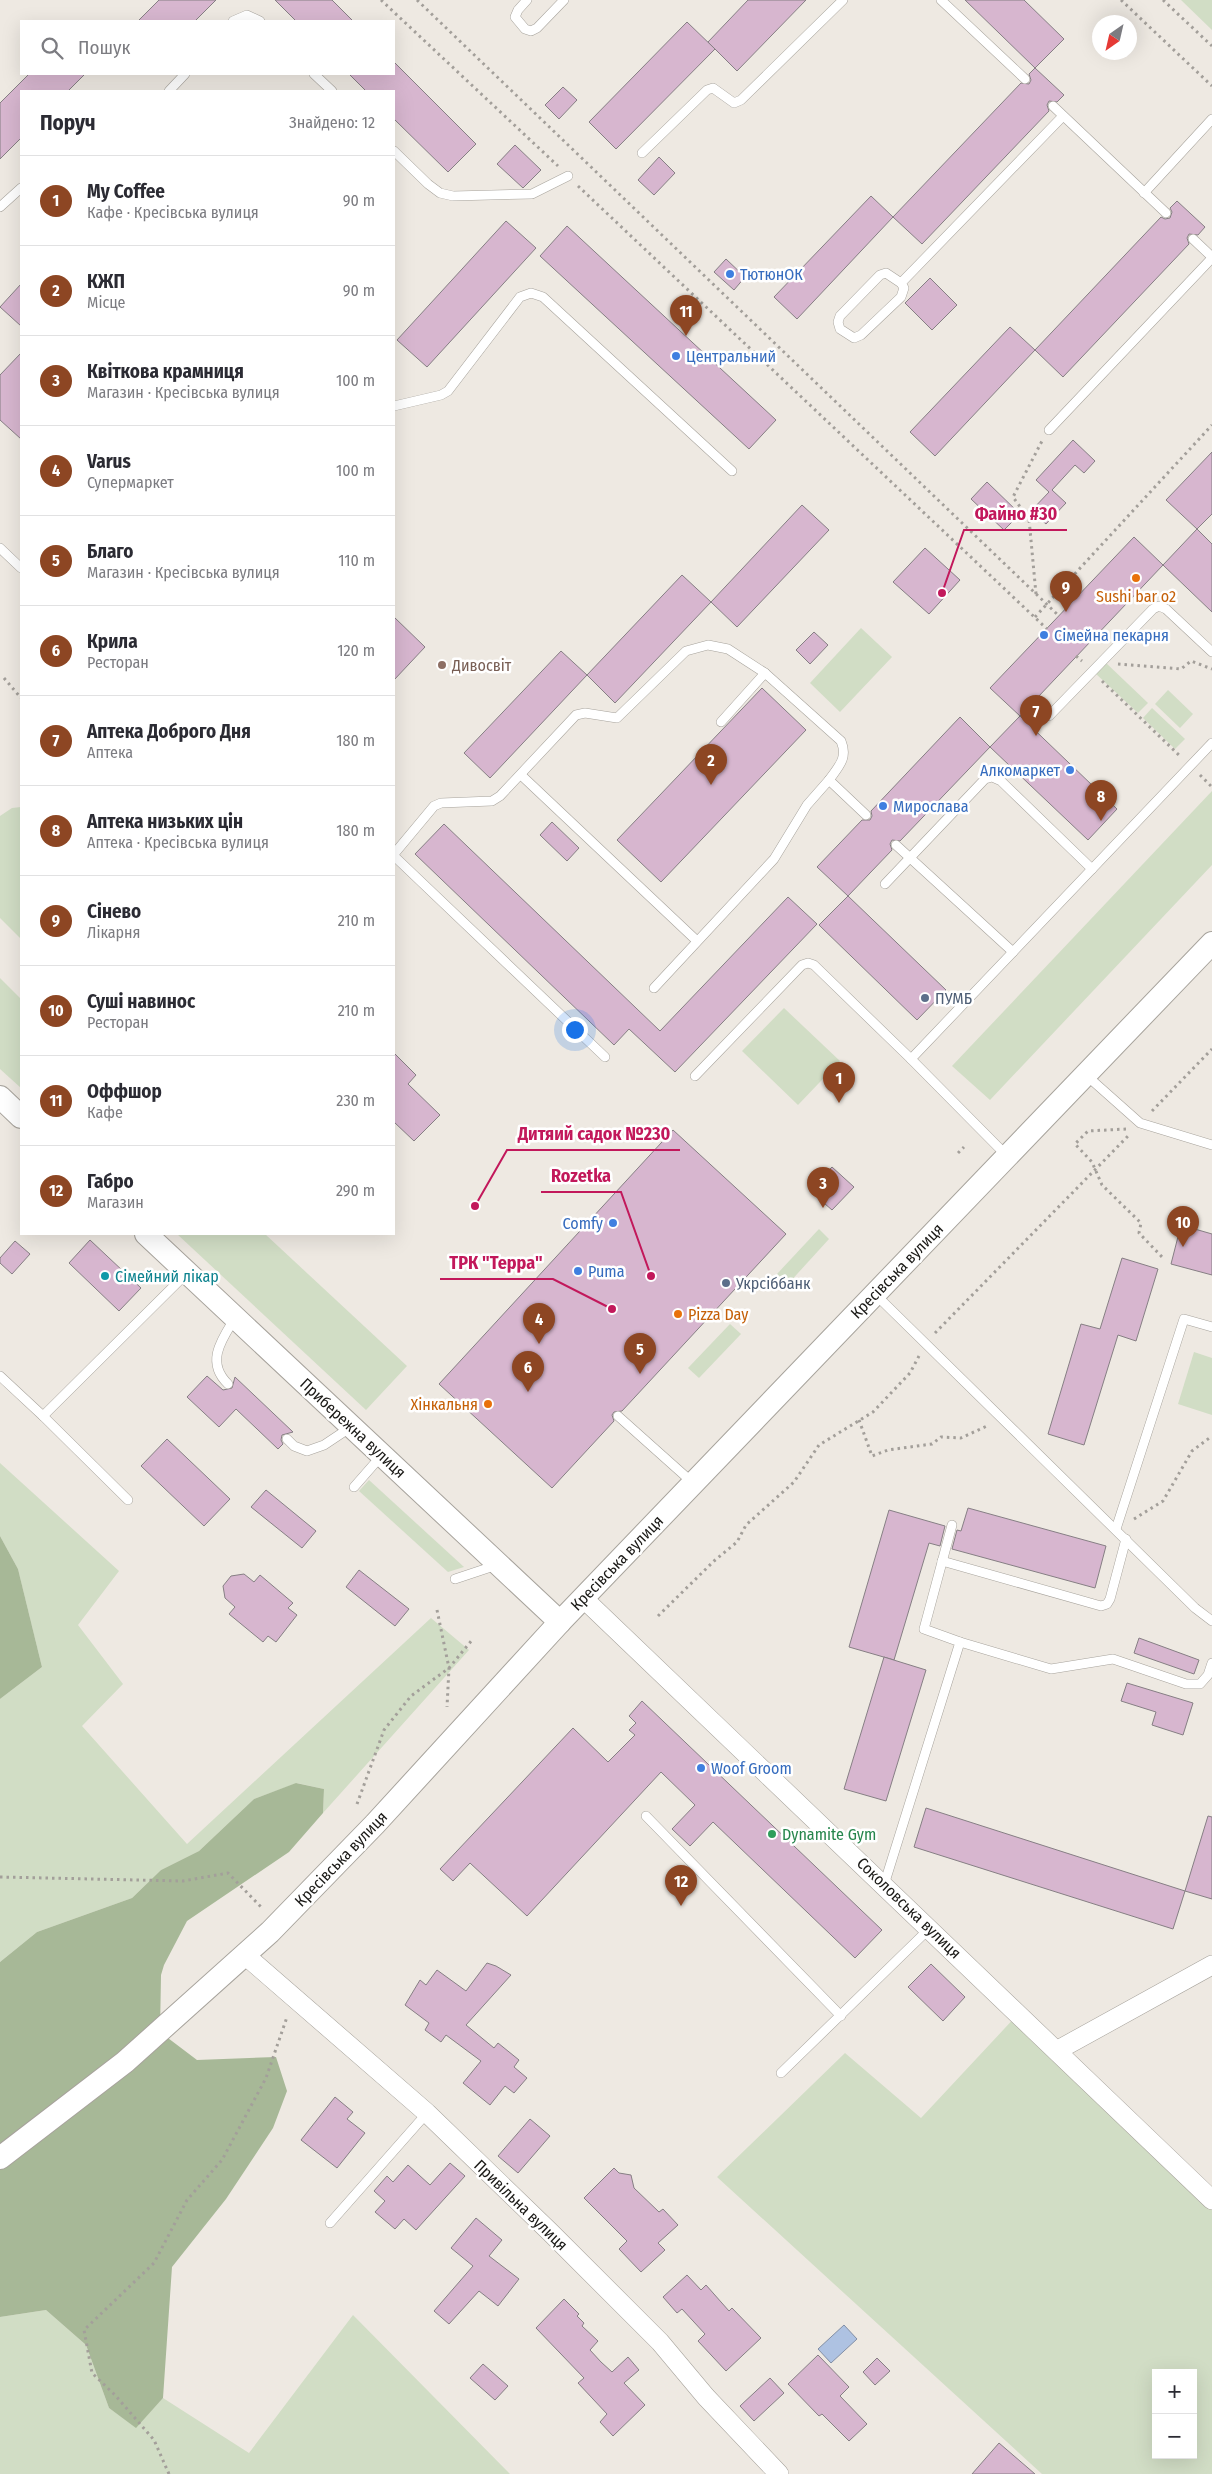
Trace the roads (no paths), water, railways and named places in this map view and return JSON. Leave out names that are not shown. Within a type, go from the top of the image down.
[{"type":"street","name":"Кресівська вулиця","points":[[0,2158],[125,2062],[278,1924],[375,1824],[560,1622],[1212,943]]},
{"type":"street","points":[[0,1097],[20,1116]]},
{"type":"street","name":"Прибережна вулиця","points":[[147,1235],[560,1622]]},
{"type":"street","name":"Соколовська вулиця","points":[[583,1598],[1211,2196]]},
{"type":"street","name":"Привільна вулиця","points":[[245,1954],[427,2113],[660,2342],[706,2397],[779,2474]]},
{"type":"street","points":[[1058,2050],[1212,1965]]},
{"type":"lane","points":[[527,0],[515,16],[525,29],[531,31],[538,28],[564,0]]},
{"type":"lane","points":[[642,153],[706,90],[713,88],[734,102],[741,100],[843,0]]},
{"type":"lane","points":[[941,0],[1025,79]]},
{"type":"lane","points":[[235,20],[247,15],[258,20]]},
{"type":"lane","points":[[170,90],[184,75]]},
{"type":"lane","points":[[315,75],[331,90]]},
{"type":"lane","points":[[1053,106],[1166,213]]},
{"type":"lane","points":[[901,283],[1063,116]]},
{"type":"lane","points":[[1144,193],[1212,120]]},
{"type":"lane","points":[[395,152],[428,184],[440,193],[453,196],[532,194],[568,176]]},
{"type":"lane","points":[[0,207],[20,189]]},
{"type":"lane","points":[[1049,430],[1212,258],[1193,239]]},
{"type":"lane","points":[[886,273],[901,283],[904,288],[901,297],[861,335],[854,338],[840,329],[838,322],[840,316],[880,275],[886,273]]},
{"type":"lane","points":[[395,406],[442,395],[448,391],[520,297],[531,293],[543,297],[732,471]]},
{"type":"lane","points":[[0,548],[20,567]]},
{"type":"lane","points":[[1049,716],[1153,609],[1159,606],[1166,609],[1212,652]]},
{"type":"lane","points":[[395,854],[434,806],[440,803],[492,801],[500,796],[576,715],[585,713],[617,718],[686,651],[708,645],[728,649],[765,674],[841,741],[845,750],[844,759],[807,805],[774,859],[654,988]]},
{"type":"lane","points":[[721,722],[765,674]]},
{"type":"lane","points":[[911,1059],[1212,743]]},
{"type":"lane","points":[[521,775],[697,941]]},
{"type":"lane","points":[[885,884],[985,779],[992,777],[1001,781],[1092,869]]},
{"type":"lane","points":[[829,780],[866,815]]},
{"type":"lane","points":[[896,845],[1013,952]]},
{"type":"lane","points":[[395,856],[605,1057]]},
{"type":"lane","points":[[695,1076],[802,965],[808,963],[814,965],[911,1059],[1007,1156]]},
{"type":"lane","points":[[1085,1075],[1140,1123],[1212,1145]]},
{"type":"lane","points":[[43,1416],[187,1272]]},
{"type":"lane","points":[[875,1294],[1195,1608],[1212,1621]]},
{"type":"lane","points":[[228,1384],[221,1378],[217,1361],[217,1346],[235,1317]]},
{"type":"lane","points":[[1116,1529],[1184,1318],[1212,1327]]},
{"type":"lane","points":[[0,1376],[128,1500]]},
{"type":"lane","points":[[618,1416],[693,1484]]},
{"type":"lane","points":[[287,1439],[294,1446],[307,1451],[324,1445],[352,1426]]},
{"type":"lane","points":[[354,1487],[382,1455]]},
{"type":"lane","points":[[952,1525],[924,1629],[960,1642],[1051,1669],[1113,1659],[1186,1684],[1200,1684],[1208,1675],[1212,1664]]},
{"type":"lane","points":[[942,1561],[1101,1606],[1110,1599],[1126,1539]]},
{"type":"lane","points":[[455,1579],[499,1564]]},
{"type":"lane","points":[[884,1885],[960,1642]]},
{"type":"lane","points":[[646,1816],[841,2016]]},
{"type":"lane","points":[[781,2073],[930,1928]]},
{"type":"lane","points":[[330,2223],[427,2113]]},
{"type":"water","points":[[844,2325],[857,2339],[831,2363],[818,2349]]},
{"type":"place","name":"ТютюнОК","points":[[730,274]]},
{"type":"place","name":"Оффшор","points":[[686,336]]},
{"type":"place","name":"Центральний","points":[[676,356]]},
{"type":"place","name":"Sushi bar o2","points":[[1136,578]]},
{"type":"place","name":"Файно #30","points":[[942,593]]},
{"type":"place","name":"Сінево","points":[[1066,612]]},
{"type":"place","name":"Сімейна пекарня","points":[[1044,635]]},
{"type":"place","name":"Дивосвіт","points":[[442,665]]},
{"type":"place","name":"Аптека Доброго Дня","points":[[1036,736]]},
{"type":"place","name":"Алкомаркет","points":[[1070,770]]},
{"type":"place","name":"КЖП","points":[[711,785]]},
{"type":"place","name":"Мирослава","points":[[883,806]]},
{"type":"place","name":"Аптека низьких цін","points":[[1101,821]]},
{"type":"place","name":"ПУМБ","points":[[925,998]]},
{"type":"place","name":"My Coffee","points":[[839,1103]]},
{"type":"place","name":"Дитяий садок №230","points":[[475,1206]]},
{"type":"place","name":"Квіткова крамниця","points":[[823,1208]]},
{"type":"place","name":"Comfy","points":[[613,1223]]},
{"type":"place","name":"Суші навинос","points":[[1183,1247]]},
{"type":"place","name":"Puma","points":[[578,1271]]},
{"type":"place","name":"Сімейний лікар","points":[[105,1276]]},
{"type":"place","name":"Rozetka","points":[[651,1276]]},
{"type":"place","name":"Укрсіббанк","points":[[726,1283]]},
{"type":"place","name":"ТРК \"Терра\"","points":[[612,1309]]},
{"type":"place","name":"Pizza Day","points":[[678,1314]]},
{"type":"place","name":"Varus","points":[[539,1344]]},
{"type":"place","name":"Благо","points":[[640,1374]]},
{"type":"place","name":"Крила","points":[[528,1392]]},
{"type":"place","name":"Хінкальня","points":[[488,1404]]},
{"type":"place","name":"Woof Groom","points":[[701,1768]]},
{"type":"place","name":"Dynamite Gym","points":[[772,1834]]},
{"type":"place","name":"Габро","points":[[681,1906]]}]
